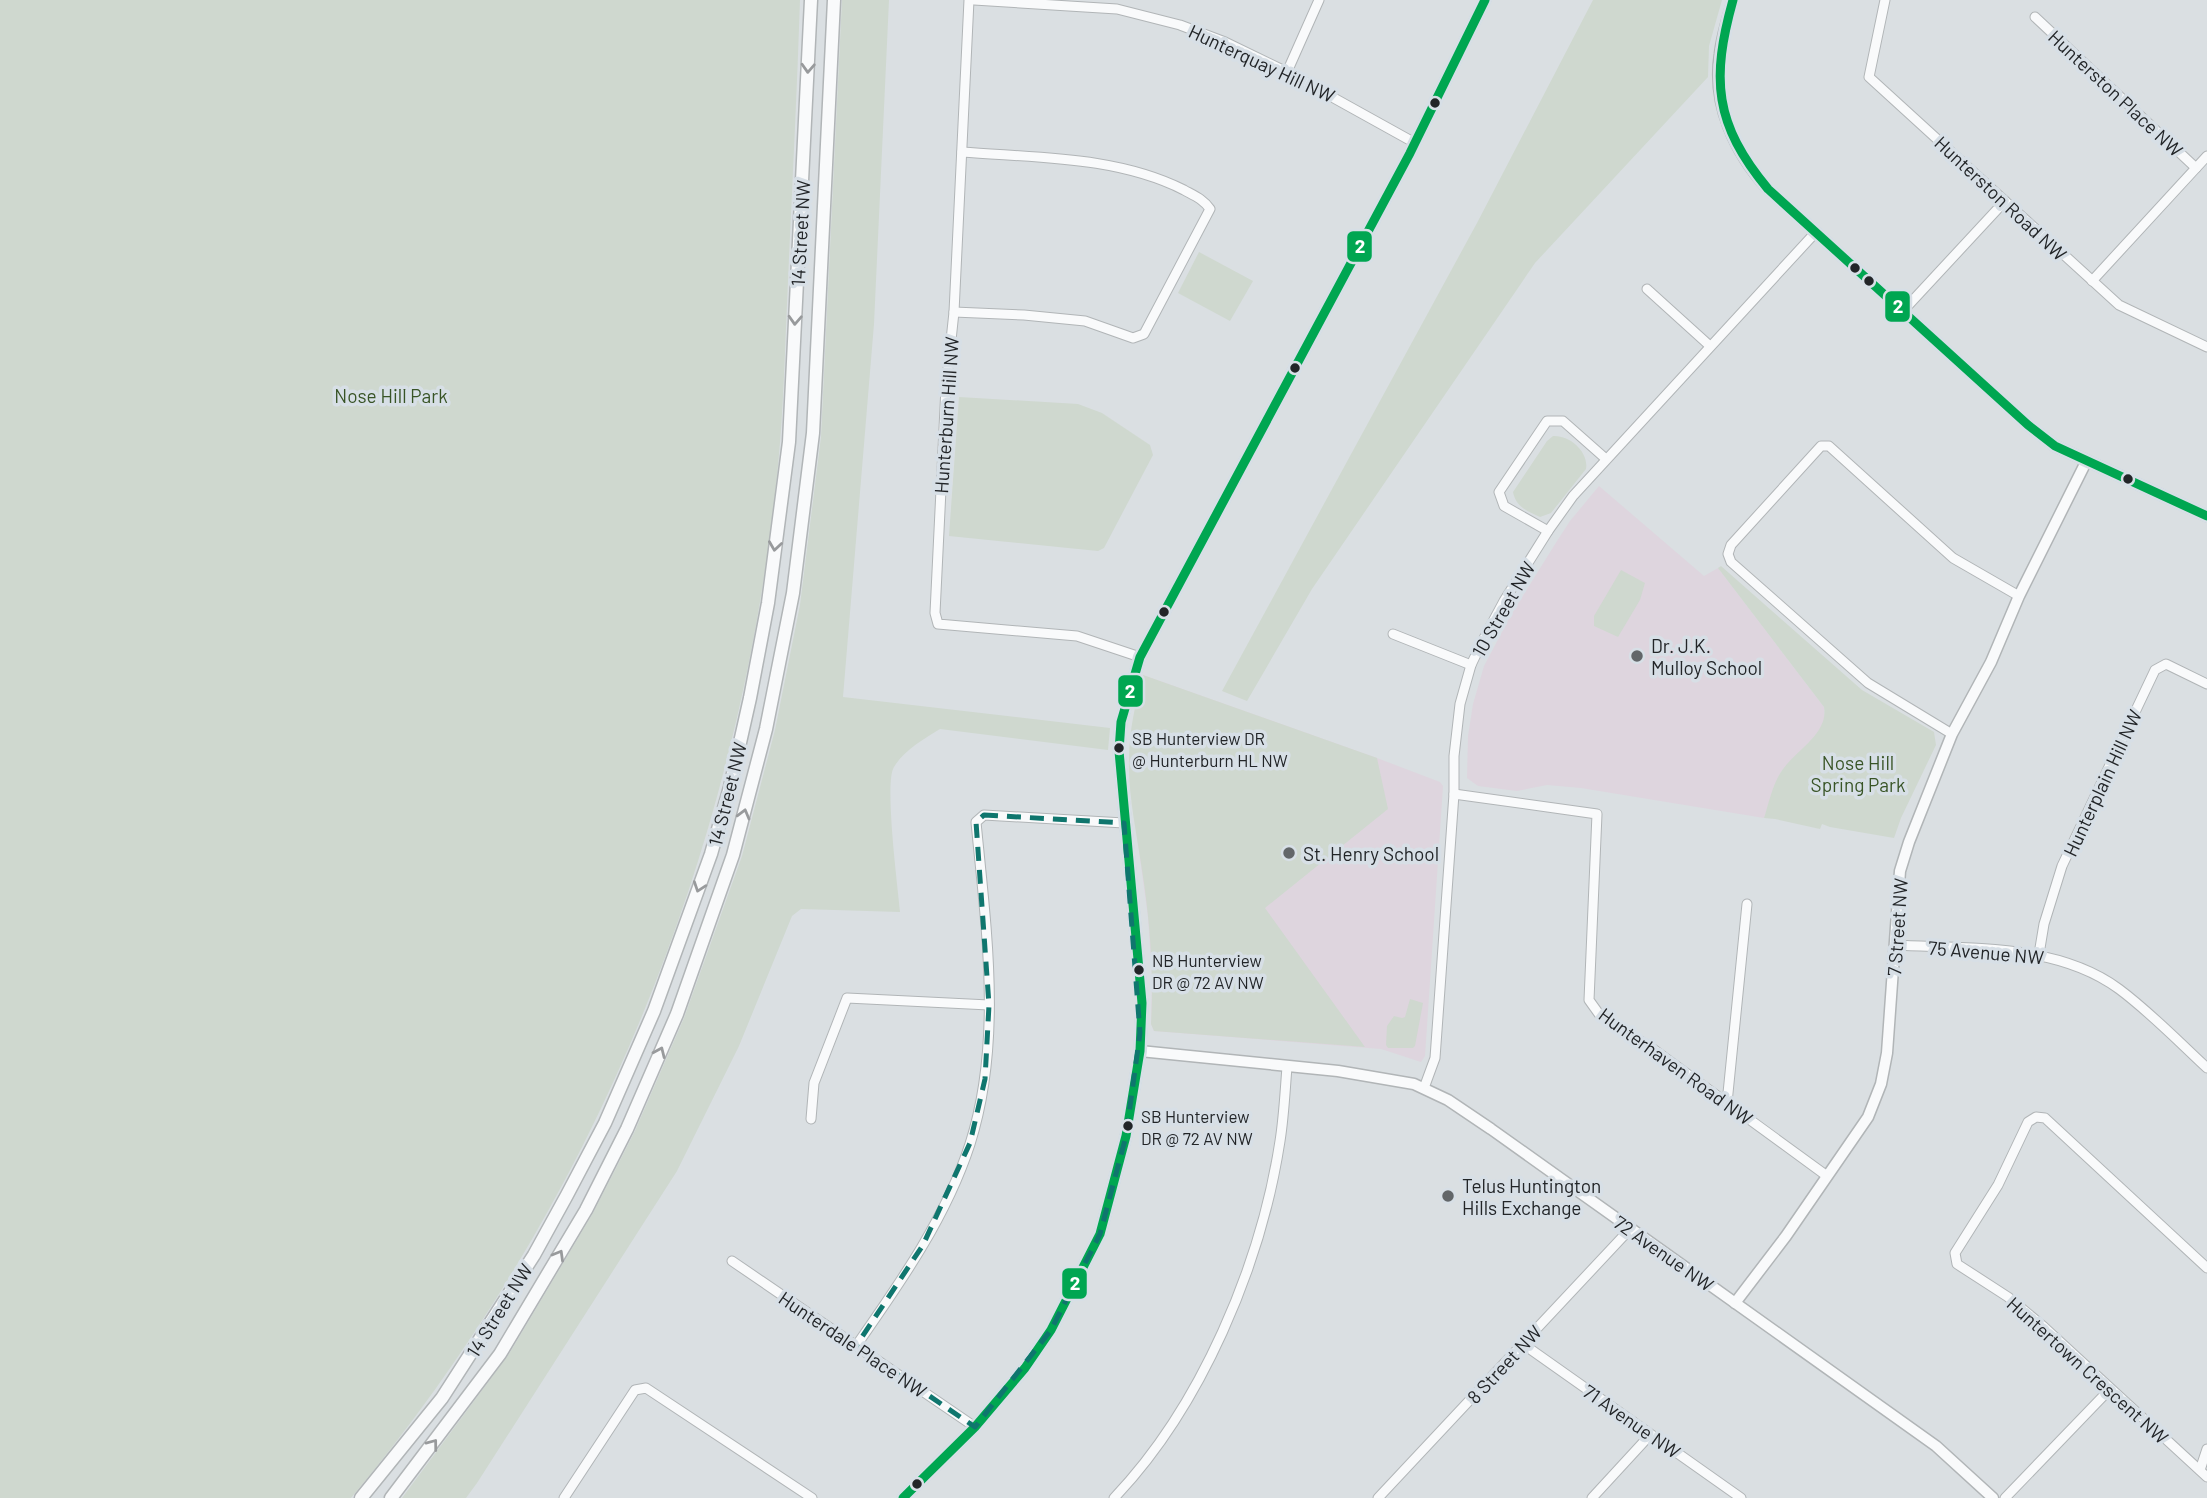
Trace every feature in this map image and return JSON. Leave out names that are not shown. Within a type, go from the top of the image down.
[{"type":"main road","name":"14 Street NW","points":[[361,1498],[450,1387],[534,1255],[567,1195],[605,1123],[654,1011],[711,854],[730,787],[768,603],[789,442],[811,0]]},
{"type":"main road","name":"14 Street NW","points":[[391,1498],[500,1354],[586,1210],[626,1129],[677,1014],[733,855],[766,729],[793,593],[813,433],[834,0]]},
{"type":"street","name":"Hunterquay Hill NW","points":[[972,0],[1117,4],[1226,42],[1352,106],[1415,143]]},
{"type":"street","name":"Hunterburn Hill NW","points":[[972,0],[934,614],[938,624],[1077,636],[1140,657]]},
{"type":"street","points":[[1287,72],[1319,0]]},
{"type":"street","points":[[904,1498],[975,1427],[1025,1368],[1051,1330],[1100,1234],[1126,1136],[1140,1051],[1142,1003],[1119,751],[1121,722],[1140,657],[1415,143],[1485,0]]},
{"type":"street","points":[[1732,0],[1719,55],[1719,86],[1729,129],[1742,156],[1755,174],[1902,312],[2055,446],[2207,516]]},
{"type":"street","name":"Hunterston Road NW","points":[[1885,0],[1870,77],[2119,305],[2207,347]]},
{"type":"street","name":"Hunterston Place NW","points":[[2035,18],[2196,168]]},
{"type":"street","points":[[954,312],[1086,321],[1133,338],[1144,334],[1210,209],[1204,200],[1167,181],[1121,168],[962,152]]},
{"type":"street","points":[[2092,281],[2207,156]]},
{"type":"street","points":[[1902,312],[2006,201]]},
{"type":"street","name":"10 Street NW","points":[[1424,1088],[1435,1058],[1454,794],[1454,756],[1458,717],[1471,665],[1504,601],[1573,496],[1815,233]]},
{"type":"street","points":[[1647,289],[1710,346]]},
{"type":"street","points":[[1548,531],[1504,506],[1499,492],[1547,421],[1563,421],[1606,459]]},
{"type":"street","points":[[1952,734],[1868,683],[1731,562],[1728,554],[1731,545],[1821,446],[1829,446],[1953,558],[2019,596]]},
{"type":"street","name":"7 Street NW","points":[[1735,1303],[1786,1236],[1868,1117],[1881,1084],[1887,1053],[1900,871],[1909,842],[1952,734],[1991,662],[2019,596],[2086,462]]},
{"type":"street","points":[[1393,635],[1471,665]]},
{"type":"street","name":"Hunterplain Hill NW","points":[[2039,954],[2044,924],[2063,866],[2155,670],[2166,664],[2207,684]]},
{"type":"street","name":"Hunterhaven Road NW","points":[[1454,794],[1597,814],[1589,1000],[1599,1014],[1653,1049],[1827,1176]]},
{"type":"street","points":[[856,1346],[923,1245],[948,1196],[970,1143],[985,1079],[989,962],[976,822],[984,815],[1124,823]]},
{"type":"street","points":[[1727,1102],[1747,905]]},
{"type":"street","name":"75 Avenue NW","points":[[1895,945],[2039,954],[2080,968],[2117,988],[2207,1068]]},
{"type":"street","points":[[811,1119],[814,1083],[846,998],[989,1005]]},
{"type":"street","name":"72 Avenue NW","points":[[1140,1051],[1372,1076],[1414,1084],[1448,1100],[1936,1446],[1993,1498]]},
{"type":"street","points":[[1114,1498],[1186,1403],[1231,1310],[1262,1223],[1280,1141],[1287,1067]]},
{"type":"street","name":"Huntertown Crescent NW","points":[[2203,1474],[2026,1312],[1957,1264],[1955,1252],[1998,1185],[2028,1122],[2036,1117],[2045,1118],[2207,1268]]},
{"type":"street","name":"8 Street NW","points":[[1378,1498],[1630,1229]]},
{"type":"street","name":"Hunterdale Place NW","points":[[732,1261],[975,1427]]},
{"type":"street","name":"71 Avenue NW","points":[[1523,1344],[1741,1498]]},
{"type":"street","points":[[564,1498],[635,1390],[646,1388],[812,1498]]},
{"type":"street","points":[[2005,1498],[2110,1389]]},
{"type":"street","points":[[1592,1498],[1650,1435]]},
{"type":"street","points":[[2203,1474],[2207,1449]]},
{"type":"highlighted area","points":[[984,815],[1124,823],[1140,1033],[1126,1136],[1100,1234],[1051,1330],[975,1427],[856,1346],[923,1245],[970,1143],[985,1079],[989,1005],[976,822]]},
{"type":"shaded area","name":"Dr. J.K. Mulloy School","points":[[1599,486],[1704,576],[1718,568],[1824,707],[1825,721],[1821,730],[1781,772],[1764,818],[1581,788],[1547,785],[1517,791],[1478,786],[1467,778],[1468,736],[1473,704],[1484,666],[1511,615],[1557,541]]},
{"type":"shaded area","name":"St. Henry School","points":[[1143,675],[1377,758],[1440,782],[1443,786],[1425,1056],[1421,1062],[1381,1049],[1154,1031],[1151,1024],[1152,977],[1148,917],[1129,759],[1136,698]]},
{"type":"green space","name":"Nose Hill Park","points":[[0,0],[800,0],[778,466],[759,607],[730,746],[691,882],[642,1015],[584,1143],[516,1267],[438,1385],[351,1498],[0,1498]]},
{"type":"green space","points":[[842,0],[889,0],[874,324],[843,697],[1110,728],[1108,750],[940,729],[903,755],[894,767],[890,793],[900,912],[801,909],[792,916],[739,1046],[677,1171],[477,1483],[466,1498],[402,1498],[509,1354],[593,1213],[634,1133],[684,1018],[742,856],[775,730],[800,605],[821,437]]},
{"type":"green space","points":[[1593,0],[1722,0],[1709,46],[1708,77],[1535,263],[1312,589],[1247,701],[1222,691],[1477,223]]},
{"type":"green space","points":[[1199,252],[1253,281],[1230,321],[1178,293]]},
{"type":"green space","points":[[959,397],[1078,404],[1102,413],[1150,445],[1153,455],[1104,548],[1098,551],[949,536]]},
{"type":"green space","points":[[1553,436],[1566,438],[1577,446],[1584,457],[1586,469],[1551,513],[1540,517],[1519,505],[1513,492]]},
{"type":"green space","name":"Nose Hill Spring Park","points":[[1721,566],[1862,690],[1934,732],[1936,745],[1894,838],[1822,824],[1820,829],[1764,818],[1778,777],[1816,734],[1824,717],[1824,707],[1718,568]]},
{"type":"green space","points":[[1621,570],[1645,583],[1640,600],[1618,637],[1594,626],[1594,616]]},
{"type":"green space","name":"St. Henry School","points":[[1143,675],[1377,758],[1388,809],[1265,908],[1365,1047],[1154,1031],[1151,1024],[1152,966],[1149,928],[1129,773],[1129,748],[1135,706]]},
{"type":"green space","points":[[1410,999],[1423,1003],[1415,1046],[1388,1048],[1387,1026],[1394,1016],[1405,1017]]},
{"type":"transit line","name":"2","points":[[903,1498],[975,1427],[1025,1368],[1051,1330],[1100,1234],[1126,1136],[1140,1051],[1142,1003],[1119,751],[1121,722],[1140,657],[1410,153],[1485,0]]},
{"type":"transit line","name":"2","points":[[1733,0],[1722,54],[1722,100],[1727,121],[1737,143],[1768,189],[2028,425],[2055,446],[2207,516]]},
{"type":"place","name":"Dr. J.K. Mulloy School","points":[[1637,656]]},
{"type":"place","name":"SB Hunterview DR @ Hunterburn HL NW","points":[[1119,748]]},
{"type":"place","name":"St. Henry School","points":[[1289,853]]},
{"type":"place","name":"NB Hunterview DR @ 72 AV NW","points":[[1139,970]]},
{"type":"place","name":"SB Hunterview DR @ 72 AV NW","points":[[1128,1126]]},
{"type":"place","name":"Telus Huntington Hills Exchange","points":[[1448,1196]]}]
